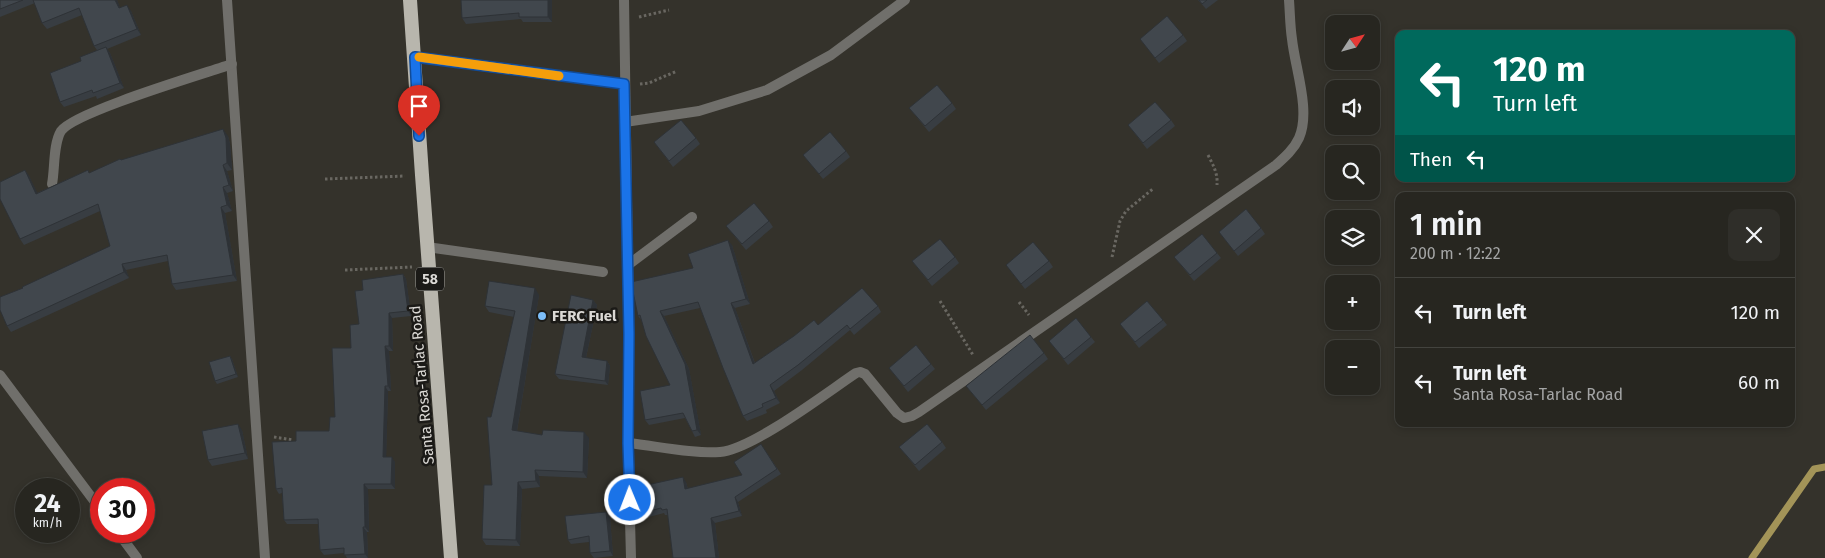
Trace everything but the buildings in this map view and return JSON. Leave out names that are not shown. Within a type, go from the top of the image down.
[{"type":"highway","name":"Santa Rosa-Tarlac Road","points":[[410,0],[428,266],[451,558]]},
{"type":"street","points":[[227,0],[265,558]]},
{"type":"street","points":[[624,0],[628,266],[628,443],[631,558]]},
{"type":"street","points":[[625,122],[699,111],[767,90],[832,54],[905,0]]},
{"type":"street","points":[[628,443],[722,452],[742,447],[860,372],[865,374],[897,413],[904,418],[912,416],[1218,206],[1276,165],[1292,150],[1299,138],[1303,109],[1292,38],[1289,0]]},
{"type":"street","points":[[415,57],[624,84]]},
{"type":"street","points":[[52,184],[57,142],[61,132],[68,124],[101,109],[232,64]]},
{"type":"street","points":[[628,266],[692,217]]},
{"type":"street","points":[[427,247],[603,272]]},
{"type":"street","points":[[0,375],[90,495]]},
{"type":"street","points":[[125,543],[134,557]]},
{"type":"path","points":[[624,21],[669,10]]},
{"type":"path","points":[[624,84],[648,83],[677,71]]},
{"type":"path","points":[[1208,155],[1215,168],[1217,178],[1218,206]]},
{"type":"path","points":[[325,179],[422,175]]},
{"type":"path","points":[[1110,280],[1113,253],[1120,221],[1126,211],[1154,188]]},
{"type":"path","points":[[345,270],[428,266]]},
{"type":"path","points":[[940,301],[981,368]]},
{"type":"waterway","points":[[1752,558],[1814,469],[1825,467]]},
{"type":"slow traffic","points":[[419,57],[559,76]]},
{"type":"place","name":"FERC Fuel","points":[[542,316]]},
{"type":"route","points":[[419,136],[415,57],[624,84],[630,500]]}]
